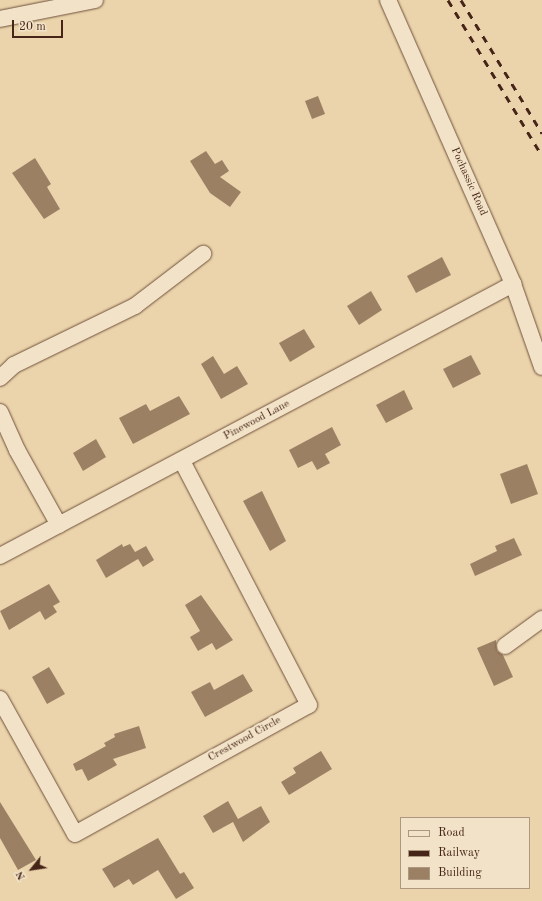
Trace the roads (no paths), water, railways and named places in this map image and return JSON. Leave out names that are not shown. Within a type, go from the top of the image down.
[{"type":"street","points":[[0,19],[95,0]]},
{"type":"street","name":"Pochassic Road","points":[[388,0],[513,284],[542,367]]},
{"type":"street","points":[[0,378],[14,365],[135,306],[203,254]]},
{"type":"street","name":"Pinewood Lane","points":[[0,556],[182,461],[513,284]]},
{"type":"street","points":[[0,412],[17,450],[59,525]]},
{"type":"street","name":"Crestwood Circle","points":[[0,699],[75,834],[309,705],[182,461]]},
{"type":"street","points":[[505,646],[542,619]]},
{"type":"railway","points":[[448,0],[542,156]]},
{"type":"railway","points":[[461,0],[542,133]]}]
